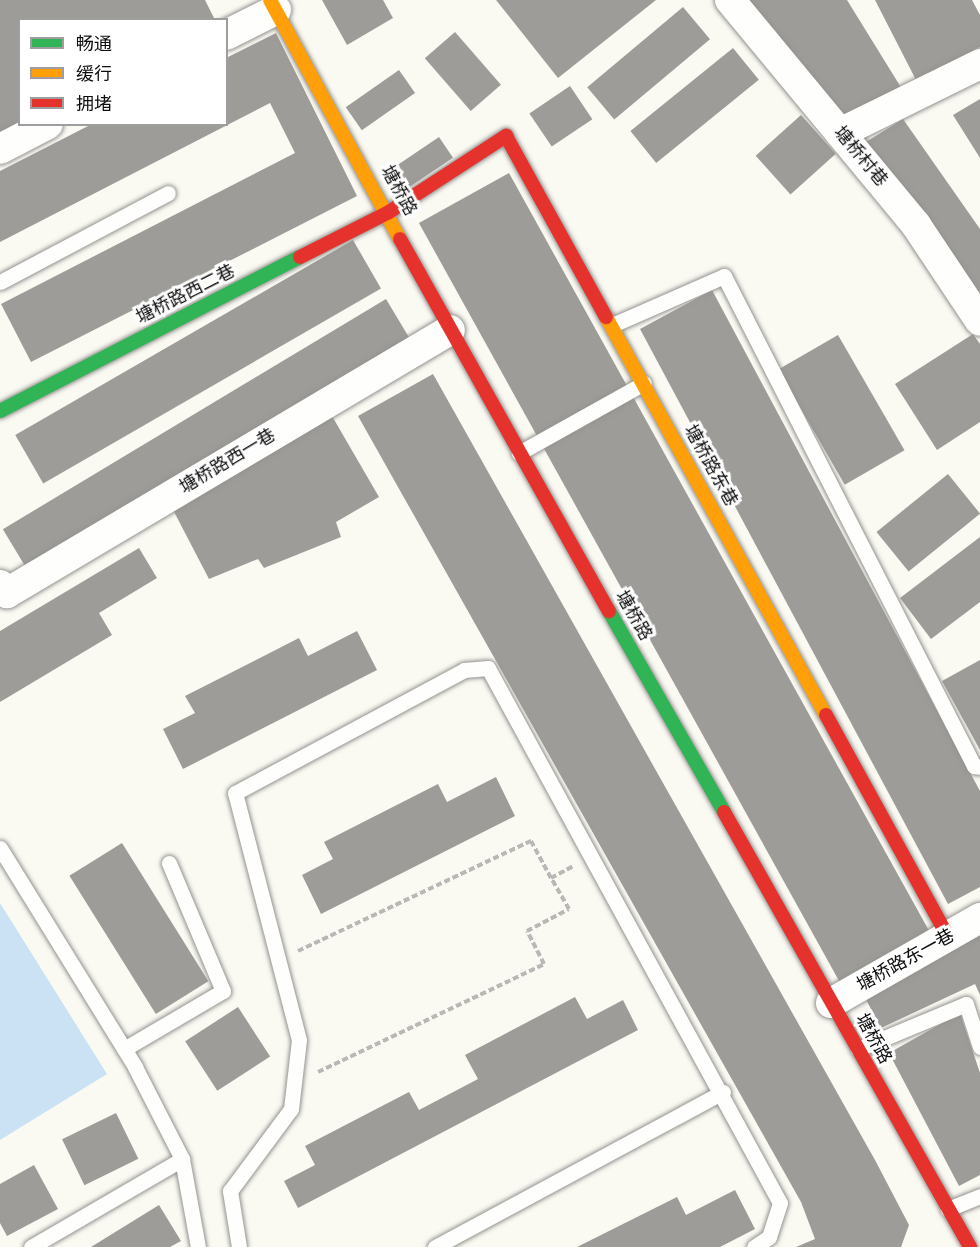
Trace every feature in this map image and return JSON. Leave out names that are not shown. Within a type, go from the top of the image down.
[{"type":"street","name":"塘桥村巷","points":[[730,0],[916,225],[980,321]]},
{"type":"street","points":[[228,34],[273,5]]},
{"type":"street","name":"塘桥路","points":[[273,5],[389,212],[450,330],[519,453],[970,1247]]},
{"type":"street","points":[[840,133],[980,64]]},
{"type":"street","points":[[0,149],[44,126]]},
{"type":"street","name":"塘桥路东巷","points":[[389,212],[506,136],[948,937]]},
{"type":"street","name":"塘桥路西二巷","points":[[0,411],[389,212]]},
{"type":"street","name":"塘桥路西一巷","points":[[4,589],[450,330]]},
{"type":"street","name":"塘桥路东一巷","points":[[831,1003],[980,918]]},
{"type":"lane","points":[[0,282],[168,194]]},
{"type":"lane","points":[[612,325],[724,276],[974,766],[980,767]]},
{"type":"lane","points":[[519,453],[644,383]]},
{"type":"lane","points":[[239,1247],[230,1191],[291,1109],[299,1040],[235,793],[464,670],[488,668],[723,1092],[780,1203],[769,1237],[754,1247]]},
{"type":"lane","points":[[0,848],[123,1049],[182,1159],[198,1247]]},
{"type":"lane","points":[[123,1049],[223,991],[169,863]]},
{"type":"lane","points":[[858,1049],[966,1004],[980,1047]]},
{"type":"lane","points":[[435,1247],[723,1092]]},
{"type":"lane","points":[[32,1247],[182,1159]]},
{"type":"lane","points":[[948,1209],[980,1196]]},
{"type":"path","points":[[278,960],[531,841],[569,909],[527,930],[544,964],[294,1083]]},
{"type":"path","points":[[551,878],[593,857]]},
{"type":"water","points":[[0,903],[107,1074],[0,1140]]},
{"type":"building","points":[[0,0],[205,0],[214,18],[18,18],[18,126],[20,126],[0,137]]},
{"type":"building","points":[[322,0],[383,0],[393,18],[347,45]]},
{"type":"building","points":[[496,0],[656,0],[558,78]]},
{"type":"building","points":[[745,0],[847,0],[902,89],[847,121]]},
{"type":"building","points":[[875,0],[972,0],[980,15],[980,47],[916,80]]},
{"type":"building","points":[[683,7],[710,39],[614,120],[587,87]]},
{"type":"building","points":[[455,32],[501,85],[471,111],[425,58]]},
{"type":"building","points":[[276,33],[357,196],[31,362],[1,304],[295,153],[270,103],[228,125],[228,57]]},
{"type":"building","points":[[733,48],[759,80],[656,163],[630,131]]},
{"type":"building","points":[[399,70],[415,93],[362,130],[346,107]]},
{"type":"building","points":[[570,86],[592,119],[552,147],[529,113]]},
{"type":"building","points":[[980,99],[980,158],[953,115]]},
{"type":"building","points":[[801,115],[836,154],[790,194],[756,156]]},
{"type":"building","points":[[903,119],[980,229],[980,295],[861,145]]},
{"type":"building","points":[[88,126],[225,126],[0,242],[0,171]]},
{"type":"building","points":[[439,137],[453,158],[395,197],[381,176]]},
{"type":"building","points":[[509,173],[930,933],[840,983],[419,223]]},
{"type":"building","points":[[353,240],[381,288],[43,483],[15,435]]},
{"type":"building","points":[[712,290],[980,791],[980,887],[948,904],[640,329]]},
{"type":"building","points":[[386,299],[411,340],[28,570],[3,529]]},
{"type":"building","points":[[973,334],[980,344],[980,422],[937,450],[895,384]]},
{"type":"building","points":[[838,335],[904,450],[845,485],[778,370]]},
{"type":"building","points":[[433,374],[875,1160],[909,1225],[901,1247],[796,1247],[815,1239],[801,1202],[358,416]]},
{"type":"building","points":[[332,416],[379,497],[336,522],[341,537],[264,568],[258,559],[209,579],[171,506]]},
{"type":"building","points":[[948,474],[980,514],[909,572],[877,532]]},
{"type":"building","points":[[980,537],[980,602],[931,639],[900,598]]},
{"type":"building","points":[[139,548],[157,578],[99,613],[112,635],[0,702],[0,631]]},
{"type":"building","points":[[357,631],[377,670],[183,769],[163,729],[195,713],[185,696],[299,638],[308,656]]},
{"type":"building","points":[[980,660],[980,750],[942,681]]},
{"type":"building","points":[[496,777],[515,816],[321,914],[302,875],[333,859],[324,842],[438,784],[447,802]]},
{"type":"building","points":[[122,843],[208,981],[156,1014],[69,876]]},
{"type":"building","points":[[980,933],[980,995],[975,984],[881,1028],[862,992]]},
{"type":"building","points":[[575,997],[587,1019],[623,1000],[638,1030],[298,1208],[284,1181],[315,1165],[305,1146],[409,1092],[419,1110],[478,1079],[465,1055]]},
{"type":"building","points":[[238,1007],[270,1056],[217,1091],[185,1041]]},
{"type":"building","points":[[960,1013],[980,1073],[980,1175],[959,1186],[889,1053]]},
{"type":"building","points":[[116,1113],[138,1159],[84,1185],[62,1139]]},
{"type":"building","points":[[34,1165],[58,1209],[7,1236],[0,1223],[0,1184]]},
{"type":"building","points":[[735,1190],[755,1229],[720,1247],[577,1247],[677,1197],[686,1215]]},
{"type":"building","points":[[159,1205],[181,1241],[170,1247],[91,1247]]},
{"type":"traffic: fast","points":[[0,411],[300,257]]},
{"type":"traffic: fast","points":[[609,611],[724,812]]},
{"type":"traffic: slow","points":[[270,0],[400,239]]},
{"type":"traffic: slow","points":[[606,317],[826,715]]},
{"type":"traffic: jam","points":[[300,257],[389,212],[506,136],[606,317]]},
{"type":"traffic: jam","points":[[400,239],[609,611]]},
{"type":"traffic: jam","points":[[826,715],[948,937]]},
{"type":"traffic: jam","points":[[724,812],[970,1247]]}]
